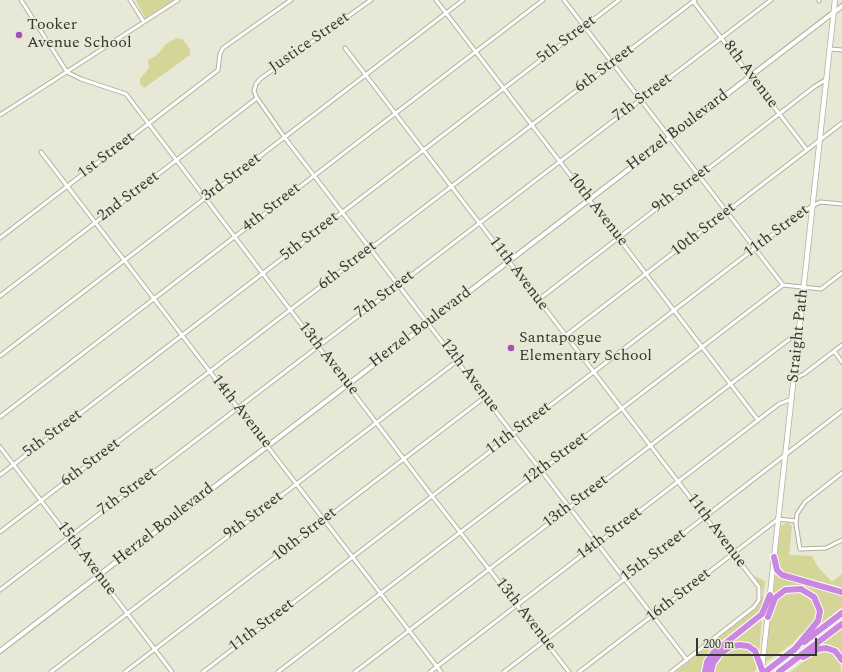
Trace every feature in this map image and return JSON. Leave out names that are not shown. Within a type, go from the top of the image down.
[{"type":"highway","points":[[774,557],[776,570],[782,576],[842,592]]},
{"type":"highway","points":[[768,617],[775,598],[786,590],[801,589],[814,597],[820,611],[818,621],[794,650]]},
{"type":"highway","points":[[705,672],[713,653],[763,613],[770,595]]},
{"type":"highway","points":[[711,672],[713,663],[720,654],[730,647],[739,645],[748,646],[755,651],[763,671],[775,664],[842,613]]},
{"type":"highway","points":[[779,672],[842,624]]},
{"type":"highway","points":[[785,667],[822,648],[834,651],[842,660]]},
{"type":"main road","name":"Straight Path","points":[[763,671],[774,557],[835,0]]},
{"type":"street","points":[[21,0],[67,72]]},
{"type":"street","points":[[130,0],[144,22]]},
{"type":"street","points":[[0,114],[178,0]]},
{"type":"street","name":"1st Street","points":[[0,238],[218,70],[220,54],[223,48],[292,0]]},
{"type":"street","name":"Justice Street","points":[[254,91],[256,84],[260,79],[371,0]]},
{"type":"street","name":"10th Avenue","points":[[436,0],[758,420]]},
{"type":"street","name":"3rd Street","points":[[0,356],[463,0]]},
{"type":"street","name":"4th Street","points":[[0,417],[543,0]]},
{"type":"street","points":[[564,0],[783,285],[804,288],[823,288],[842,273]]},
{"type":"street","name":"5th Street","points":[[0,475],[619,0]]},
{"type":"street","name":"7th Street","points":[[0,590],[771,0]]},
{"type":"street","name":"8th Avenue","points":[[693,1],[807,150]]},
{"type":"street","name":"6th Street","points":[[0,532],[693,1]]},
{"type":"street","name":"Herzel Boulevard","points":[[0,651],[842,6]]},
{"type":"street","name":"11th Avenue","points":[[345,48],[759,587],[759,596],[754,607],[687,660]]},
{"type":"street","points":[[830,49],[842,50]]},
{"type":"street","name":"13th Avenue","points":[[67,72],[81,79],[126,94],[432,496],[569,672]]},
{"type":"street","name":"9th Street","points":[[538,300],[779,114],[827,79]]},
{"type":"street","name":"12th Avenue","points":[[254,91],[257,98],[285,138],[654,615],[687,660]]},
{"type":"street","name":"2nd Street","points":[[0,296],[257,98]]},
{"type":"street","name":"10th Street","points":[[565,336],[842,124]]},
{"type":"street","name":"14th Avenue","points":[[41,152],[441,672]]},
{"type":"street","name":"11th Street","points":[[203,672],[813,204],[822,202],[842,204]]},
{"type":"street","name":"12th Street","points":[[278,672],[783,285]]},
{"type":"street","name":"13th Street","points":[[355,672],[730,383],[789,339],[799,335]]},
{"type":"street","points":[[794,379],[804,374],[842,345]]},
{"type":"street","points":[[834,352],[842,362]]},
{"type":"street","name":"9th Street","points":[[51,672],[457,361]]},
{"type":"street","name":"10th Street","points":[[125,672],[485,397]]},
{"type":"street","name":"14th Street","points":[[430,672],[758,420],[781,403],[792,400]]},
{"type":"street","name":"15th Street","points":[[504,672],[842,411]]},
{"type":"street","name":"15th Avenue","points":[[0,447],[172,672]]},
{"type":"street","points":[[842,473],[804,502],[798,511],[796,521],[800,549],[826,548],[842,540]]},
{"type":"street","points":[[778,520],[796,521]]},
{"type":"street","name":"16th Street","points":[[579,672],[778,520]]},
{"type":"street","points":[[671,672],[687,660]]},
{"type":"green space","points":[[136,0],[173,0],[145,18]]},
{"type":"green space","points":[[177,38],[182,39],[190,49],[190,55],[144,88],[140,84],[140,79],[149,68],[148,60],[157,55],[166,44]]},
{"type":"green space","points":[[789,523],[792,527],[789,555],[812,556],[818,567],[832,582],[842,574],[842,590],[783,574],[776,565],[781,526]]},
{"type":"green space","points":[[776,572],[829,592],[842,594],[842,607],[818,626],[820,620],[816,595],[807,588],[795,585],[786,586],[773,596]]},
{"type":"green space","points":[[754,576],[765,581],[762,610],[714,648],[708,655],[702,672],[676,672],[759,606],[763,594],[762,587]]},
{"type":"green space","points":[[802,590],[811,597],[817,606],[816,618],[802,635],[801,634],[792,644],[766,662],[771,608],[781,594]]},
{"type":"green space","points":[[762,616],[759,655],[758,650],[752,646],[726,646]]},
{"type":"green space","points":[[842,627],[842,657],[826,645],[821,644]]},
{"type":"green space","points":[[745,647],[752,650],[757,661],[756,670],[754,672],[713,672],[715,662],[722,653],[733,648]]},
{"type":"green space","points":[[823,651],[831,653],[838,661],[840,660],[841,672],[790,672],[814,654]]},
{"type":"place","name":"Tooker Avenue School","points":[[19,35]]},
{"type":"place","name":"Santapogue Elementary School","points":[[511,348]]}]
